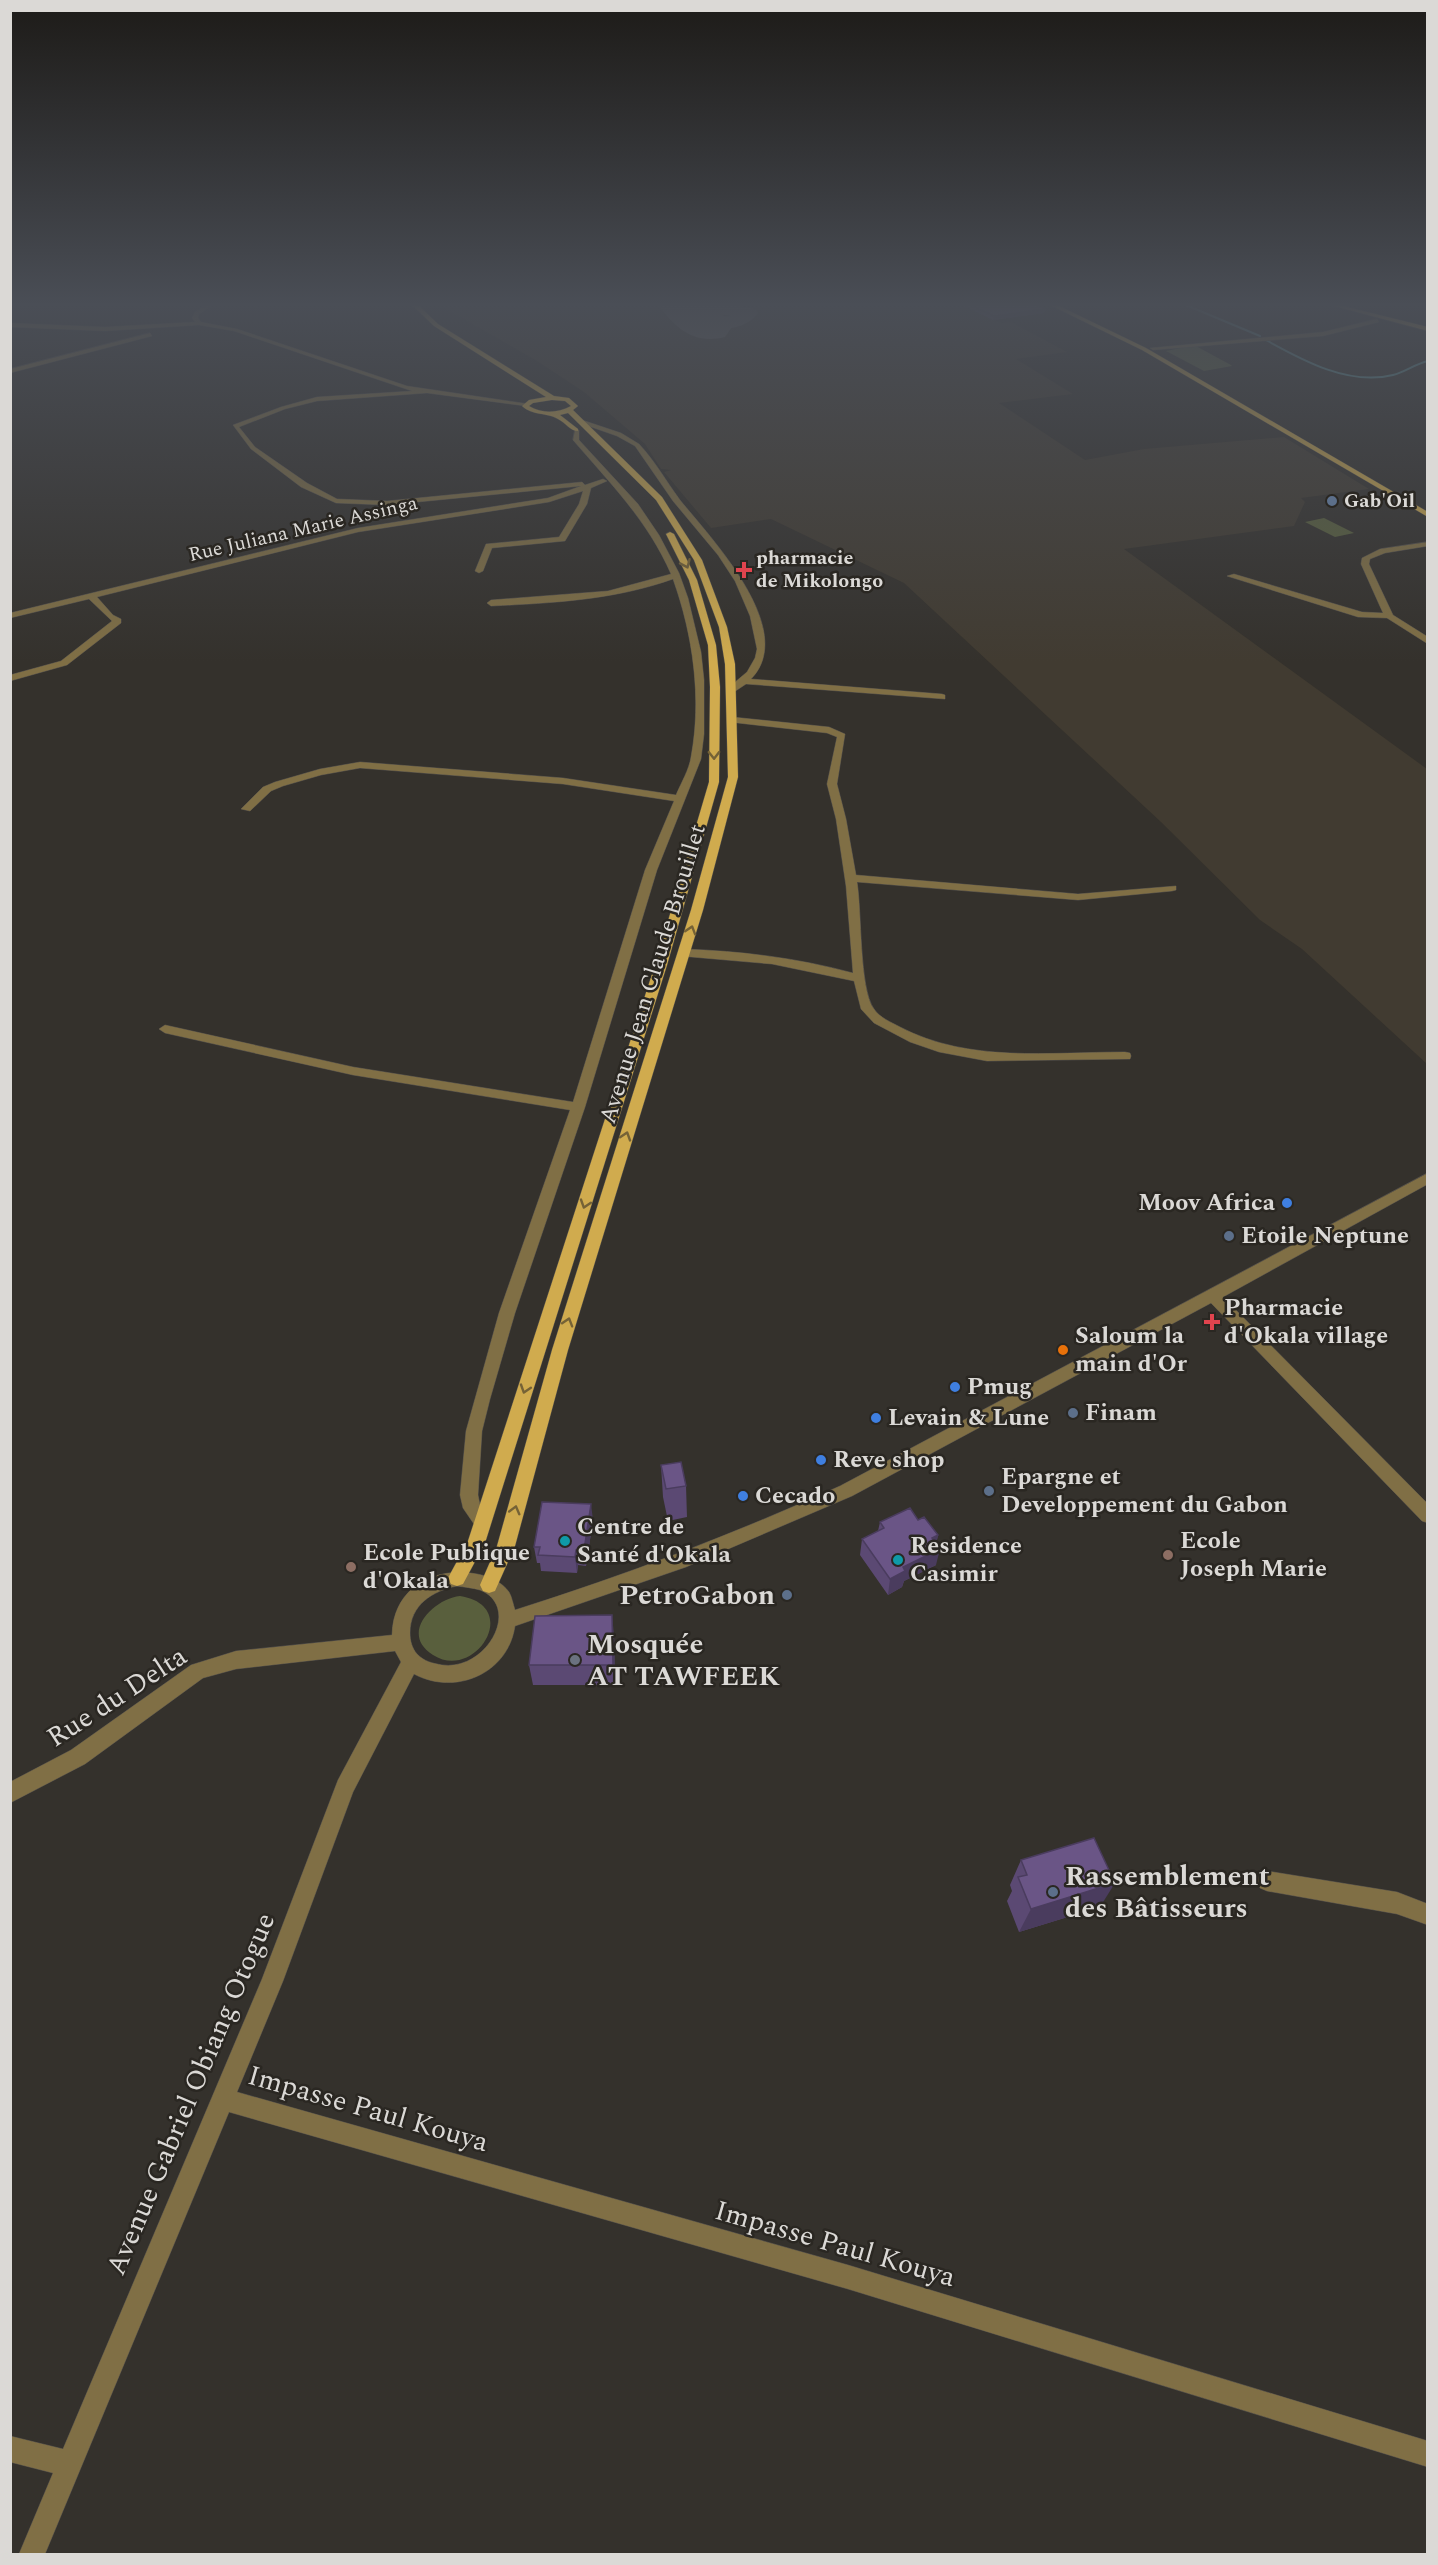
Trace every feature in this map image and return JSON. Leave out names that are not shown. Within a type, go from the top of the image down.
[{"type":"main road","name":"Avenue Jean Claude Brouillet","points":[[489,1585],[506,1545],[578,1289],[684,953],[731,786],[731,690],[723,627],[698,560],[659,499],[578,426],[571,423]]},
{"type":"main road","name":"Avenue Jean Claude Brouillet","points":[[457,1578],[466,1564],[482,1522],[658,974],[714,778],[714,663],[708,627],[693,580],[674,539],[657,514],[626,476],[576,423]]},
{"type":"main road","points":[[1270,423],[1428,515]]},
{"type":"main road","points":[[1283,423],[1428,506]]},
{"type":"street","points":[[244,423],[235,426],[247,441],[304,485],[336,501],[387,503],[609,480]]},
{"type":"street","points":[[482,1522],[472,1508],[469,1495],[474,1431],[507,1313],[578,1107],[651,870],[698,752],[700,676],[684,601],[675,576],[665,551],[646,520],[576,440],[578,426],[634,442],[681,505],[730,563],[742,584],[763,644],[756,665],[746,681],[731,690]]},
{"type":"street","name":"Rue Juliana Marie Assinga","points":[[10,616],[368,528],[549,500],[609,480]]},
{"type":"street","points":[[479,571],[489,546],[562,540],[583,504],[588,488]]},
{"type":"street","points":[[1389,616],[1370,578],[1366,558],[1383,550],[1428,543]]},
{"type":"street","points":[[491,603],[549,600],[613,592],[644,587],[675,576]]},
{"type":"street","points":[[1231,576],[1361,615],[1389,616],[1428,641]]},
{"type":"street","points":[[10,678],[64,663],[118,621],[110,617],[92,597]]},
{"type":"street","points":[[746,681],[942,697]]},
{"type":"street","points":[[732,720],[840,733],[832,784],[841,819],[859,979],[867,1010],[878,1020],[914,1039],[944,1049],[987,1057],[1125,1056]]},
{"type":"street","points":[[246,809],[267,789],[279,784],[320,772],[360,765],[563,781],[681,799]]},
{"type":"street","points":[[849,878],[1078,897],[1118,895],[1172,888]]},
{"type":"street","points":[[684,953],[708,953],[819,969],[859,979]]},
{"type":"street","points":[[165,1029],[352,1071],[578,1107]]},
{"type":"street","points":[[509,1620],[559,1606],[643,1576],[809,1508],[1428,1178]]},
{"type":"street","points":[[1212,1295],[1428,1516]]},
{"type":"street","points":[[457,1578],[468,1578],[489,1585],[498,1592],[506,1605],[509,1620],[506,1637],[496,1653],[482,1666],[463,1674],[443,1675],[425,1671],[406,1652],[400,1626],[405,1609],[417,1595],[432,1584],[457,1578]]},
{"type":"street","name":"Rue du Delta","points":[[10,1793],[78,1756],[198,1671],[236,1660],[406,1652]]},
{"type":"street","name":"Avenue Gabriel Obiang Otogue","points":[[32,2554],[223,2099],[313,1878],[345,1787],[406,1652]]},
{"type":"street","points":[[1268,1881],[1397,1903],[1428,1915]]},
{"type":"street","name":"Impasse Paul Kouya","points":[[223,2099],[848,2277],[1428,2454]]},
{"type":"street","points":[[10,2450],[70,2464]]},
{"type":"shaded area","points":[[620,423],[1029,423],[1085,460],[1144,449],[1284,437],[1369,489],[1301,498],[1305,502],[1294,526],[1124,549],[1427,769],[1427,1064],[1302,949],[1260,920],[1161,822],[904,583],[771,519],[711,528],[664,472],[671,470],[661,469],[645,444]]},
{"type":"green space","points":[[1324,518],[1354,533],[1335,537],[1305,522]]},
{"type":"green space","points":[[460,1596],[479,1603],[488,1613],[490,1626],[486,1639],[477,1651],[464,1659],[449,1661],[433,1655],[423,1647],[419,1637],[419,1628],[431,1610]]},
{"type":"building","points":[[681,1462],[686,1486],[666,1489],[661,1465]]},
{"type":"building","name":"Centre de Santé d'Okala","points":[[542,1502],[591,1504],[584,1550],[576,1550],[575,1557],[538,1555],[540,1547],[534,1547]]},
{"type":"building","name":"Residence Casimir","points":[[910,1508],[918,1520],[924,1517],[938,1535],[932,1538],[940,1549],[903,1567],[905,1571],[890,1579],[862,1539],[884,1528],[880,1522]]},
{"type":"building","points":[[612,1615],[613,1665],[529,1665],[535,1616]]},
{"type":"building","points":[[1094,1838],[1115,1883],[1031,1909],[1018,1877],[1027,1875],[1021,1860]]},
{"type":"place","name":"Gab'Oil","points":[[1332,501]]},
{"type":"place","name":"pharmacie de Mikolongo","points":[[744,570]]},
{"type":"place","name":"Moov Africa","points":[[1287,1203]]},
{"type":"place","name":"Etoile Neptune","points":[[1229,1236]]},
{"type":"place","name":"Pharmacie d'Okala village","points":[[1212,1322]]},
{"type":"place","name":"Saloum la main d'Or","points":[[1063,1350]]},
{"type":"place","name":"Pmug","points":[[955,1387]]},
{"type":"place","name":"Finam","points":[[1073,1413]]},
{"type":"place","name":"Levain & Lune","points":[[876,1418]]},
{"type":"place","name":"Reve shop","points":[[821,1460]]},
{"type":"place","name":"Epargne et Developpement du Gabon","points":[[989,1491]]},
{"type":"place","name":"Cecado","points":[[743,1496]]},
{"type":"place","name":"Centre de Santé d'Okala","points":[[565,1541]]},
{"type":"place","name":"Ecole Joseph Marie","points":[[1168,1555]]},
{"type":"place","name":"Residence Casimir","points":[[898,1560]]},
{"type":"place","name":"Ecole Publique d'Okala","points":[[351,1567]]},
{"type":"place","name":"PetroGabon","points":[[787,1595]]},
{"type":"place","name":"Mosquée AT TAWFEEK","points":[[575,1660]]},
{"type":"place","name":"Rassemblement des Bâtisseurs","points":[[1053,1892]]}]
